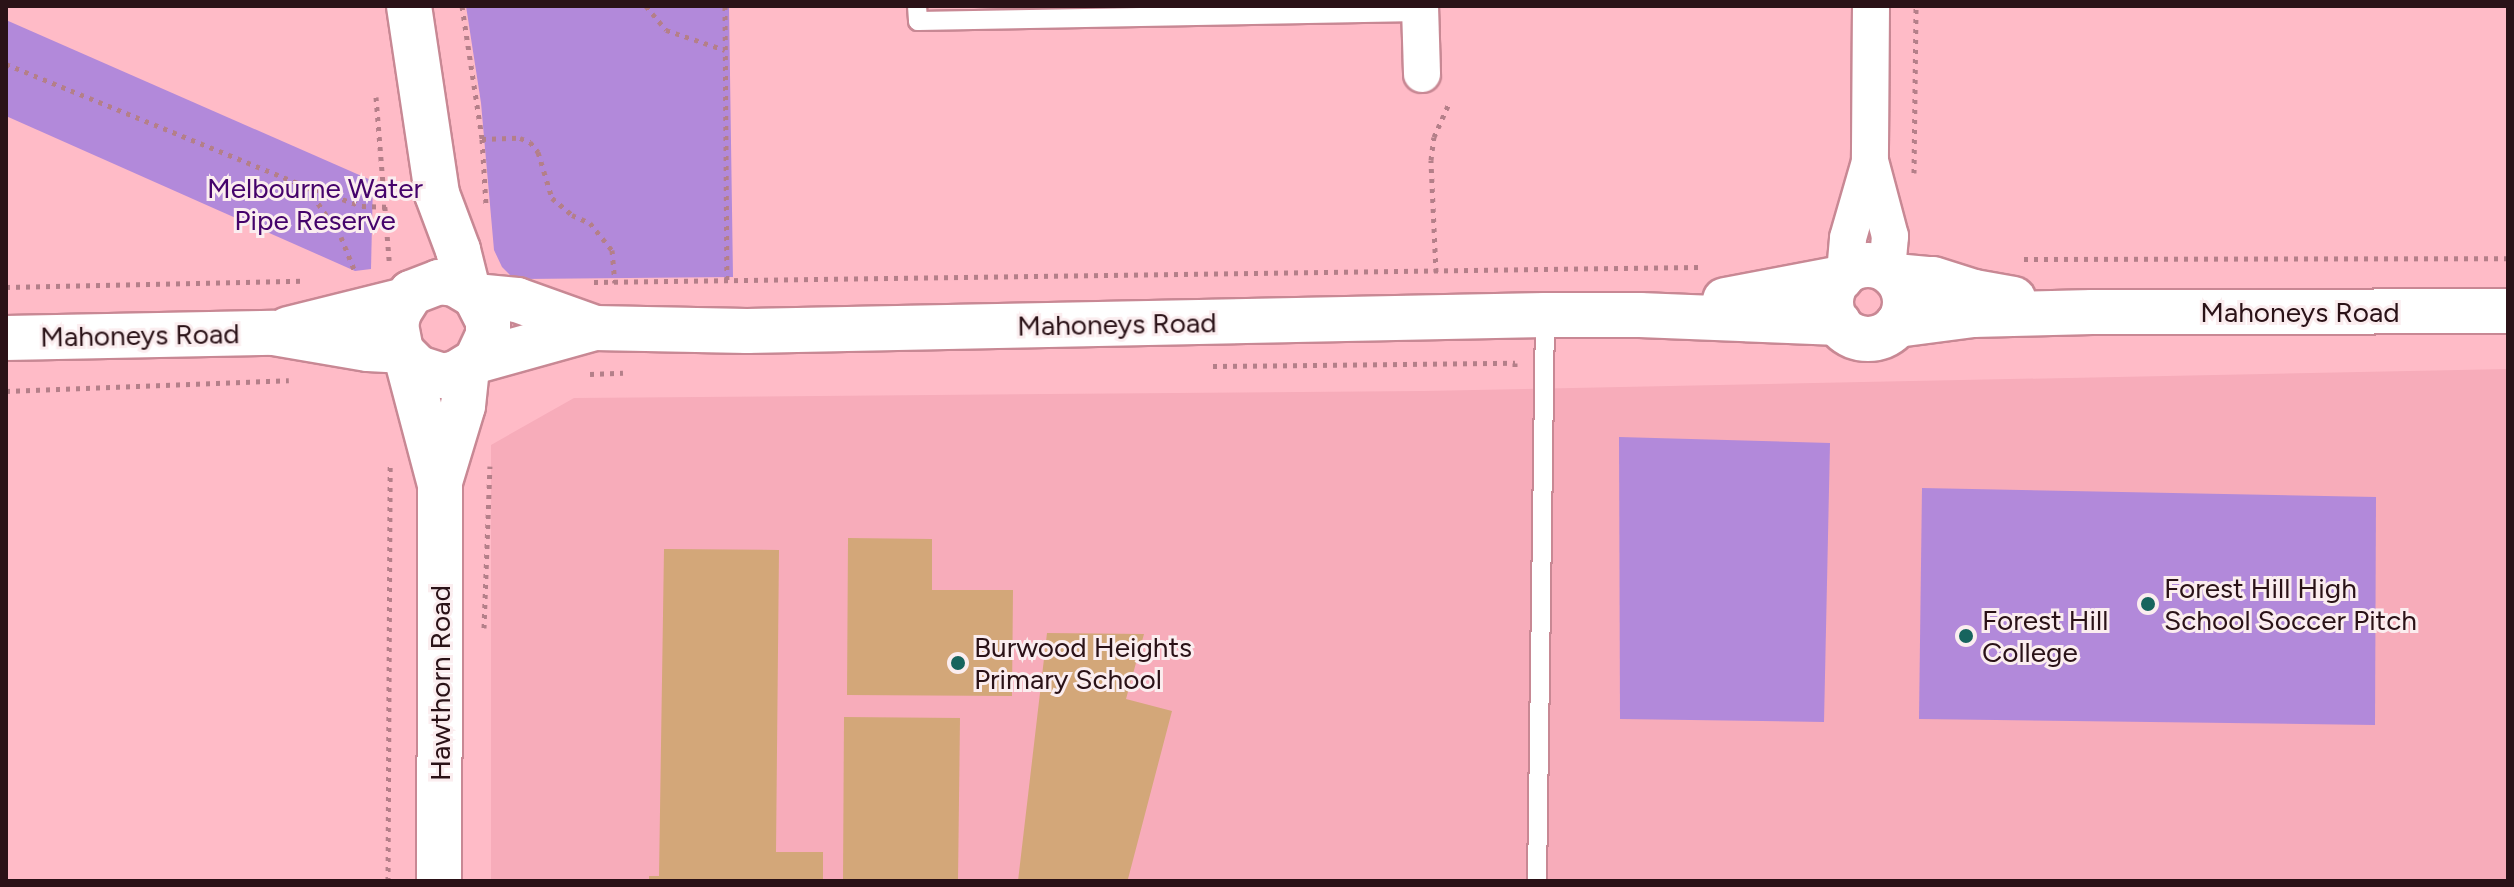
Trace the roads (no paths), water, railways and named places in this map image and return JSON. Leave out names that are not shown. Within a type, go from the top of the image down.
[{"type":"main road","points":[[409,6],[429,121],[437,194],[472,293],[488,321],[488,335],[472,364],[443,376],[430,374],[404,356],[396,325],[400,288],[437,194]]},
{"type":"main road","points":[[1867,274],[1904,294],[1905,305],[1897,325],[1878,337],[1856,337],[1839,323],[1832,303],[1833,291],[1867,274]]},
{"type":"main road","name":"Mahoneys Road","points":[[1640,315],[1867,274],[1933,279],[1974,292],[2092,312]]},
{"type":"main road","points":[[400,288],[439,282],[472,293]]},
{"type":"main road","name":"Mahoneys Road","points":[[274,333],[400,288]]},
{"type":"main road","name":"Mahoneys Road","points":[[472,293],[517,300],[595,328]]},
{"type":"main road","name":"Mahoneys Road","points":[[1897,325],[1973,315],[2092,312],[2508,311]]},
{"type":"main road","name":"Mahoneys Road","points":[[472,364],[595,328],[747,331],[1545,315],[1640,315],[1839,323]]},
{"type":"main road","name":"Mahoneys Road","points":[[6,338],[274,333],[404,356]]},
{"type":"main road","name":"Hawthorn Road","points":[[404,356],[440,485],[439,881]]},
{"type":"main road","name":"Hawthorn Road","points":[[440,485],[472,364]]},
{"type":"street","points":[[1867,274],[1848,238],[1870,161],[1871,6]]},
{"type":"street","points":[[1420,9],[1437,83]]},
{"type":"lane","points":[[917,6],[918,21],[1420,9]]},
{"type":"lane","points":[[1537,881],[1545,315]]},
{"type":"place","name":"Forest Hill High School Soccer Pitch","points":[[2148,604]]},
{"type":"place","name":"Forest Hill College","points":[[1966,636]]},
{"type":"place","name":"Burwood Heights Primary School","points":[[958,663]]},
{"type":"park label","name":"Melbourne Water Pipe Reserve","points":[[315,204]]}]
